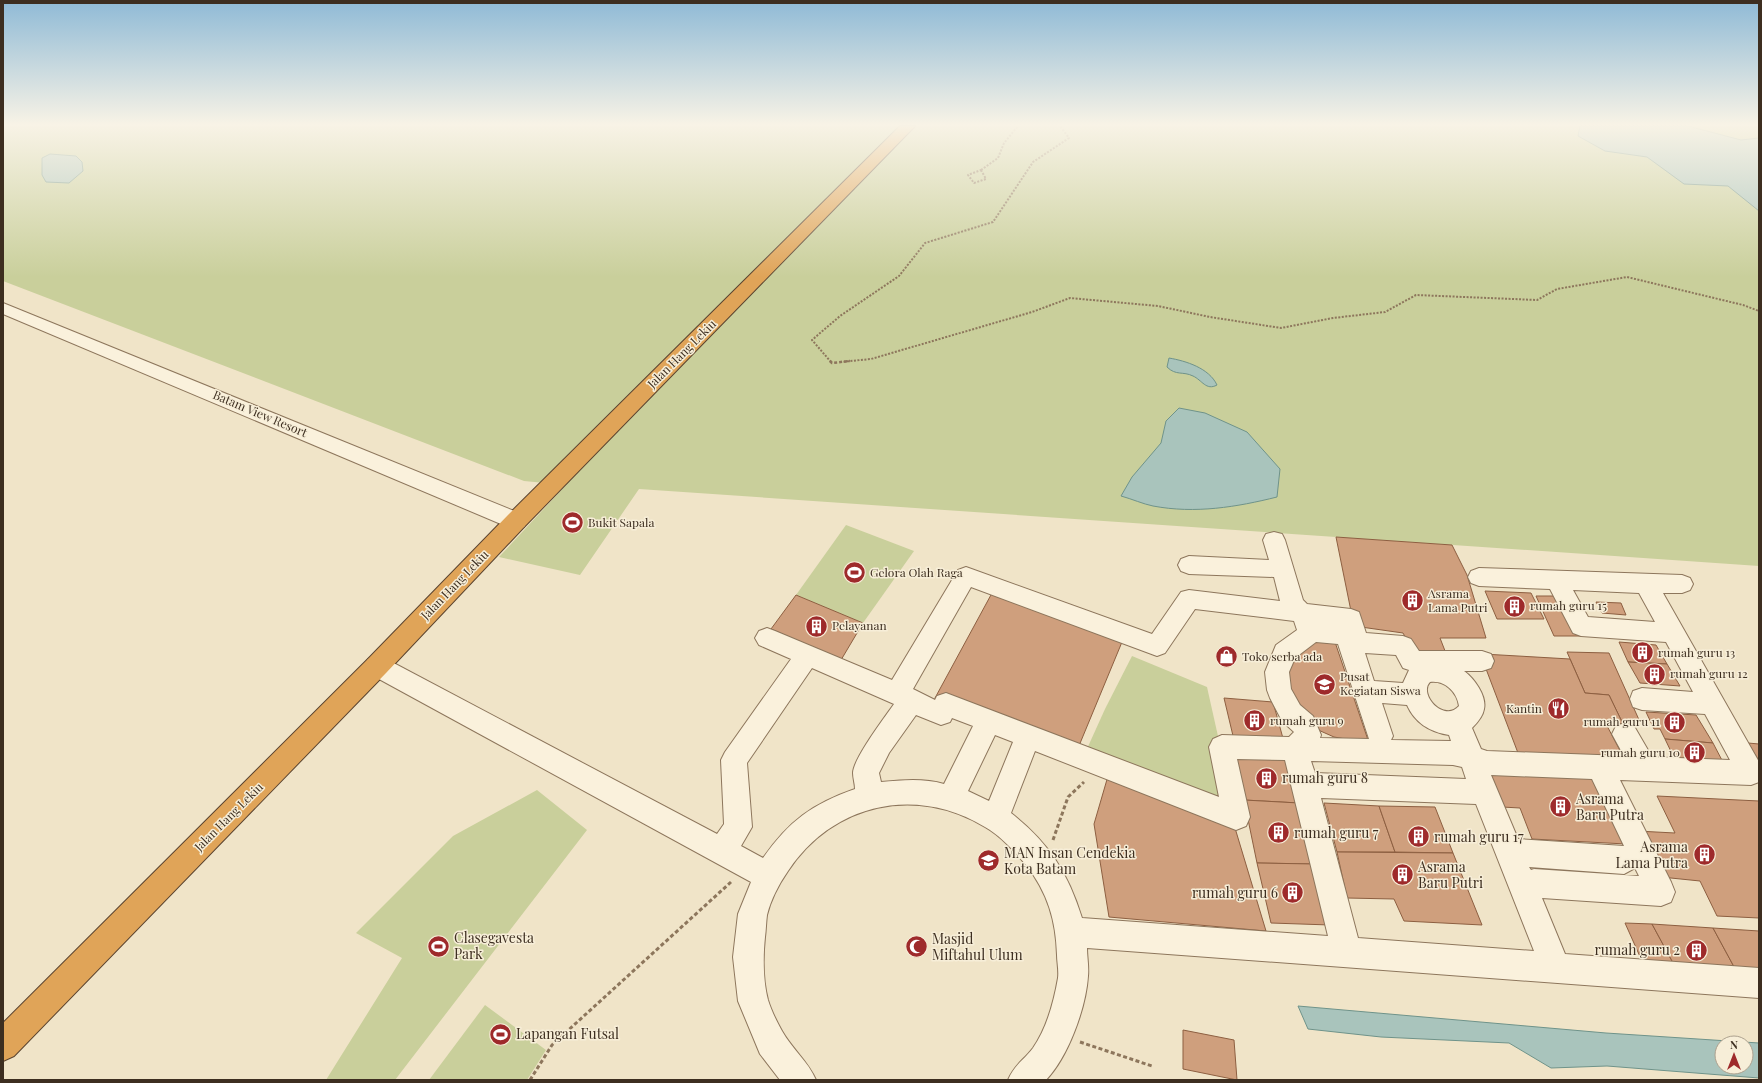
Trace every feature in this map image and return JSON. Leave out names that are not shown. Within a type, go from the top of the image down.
[{"type":"highway","name":"Jalan Hang Lekiu","points":[[3,1045],[377,666],[516,520],[858,177]]},
{"type":"street","name":"Batam View Resort","points":[[3,308],[516,520]]},
{"type":"street","points":[[1274,540],[1293,605],[1306,623],[1304,639],[1284,652],[1277,672],[1278,690],[1291,713],[1304,724],[1308,735],[1296,748]]},
{"type":"street","points":[[1189,565],[1282,569]]},
{"type":"street","points":[[870,796],[866,772],[966,576],[1157,646],[1189,600],[1306,623],[1347,635],[1380,736]]},
{"type":"street","points":[[1479,577],[1557,581],[1682,584]]},
{"type":"street","points":[[1557,581],[1581,626],[1673,633]]},
{"type":"street","points":[[767,638],[941,714],[946,704],[1236,817],[1222,747],[1453,753],[1471,757],[1487,763],[1751,773],[1646,584]]},
{"type":"street","points":[[1306,623],[1351,619],[1357,642],[1403,646],[1412,661],[1482,661]]},
{"type":"street","points":[[721,851],[738,827],[734,760],[803,661]]},
{"type":"street","points":[[377,666],[758,871]]},
{"type":"street","points":[[1426,672],[1440,672],[1452,677],[1465,687],[1472,699],[1472,709],[1462,720],[1457,723],[1432,718],[1420,707],[1414,695],[1417,678],[1426,672]]},
{"type":"street","points":[[1365,691],[1414,695]]},
{"type":"street","points":[[1642,699],[1712,704]]},
{"type":"street","points":[[951,799],[989,721]]},
{"type":"street","points":[[1457,723],[1556,968]]},
{"type":"street","points":[[1625,734],[1644,769]]},
{"type":"street","points":[[996,818],[1028,736]]},
{"type":"street","points":[[1296,748],[1347,952]]},
{"type":"street","points":[[1534,883],[1661,892],[1600,767]]},
{"type":"street","points":[[1305,785],[1485,792]]},
{"type":"street","points":[[800,1080],[771,1043],[753,1001],[748,957],[758,871],[787,848],[812,824],[839,807],[870,796],[902,792],[935,794],[966,803],[996,818],[1022,839],[1044,866],[1061,897],[1071,932],[1073,976],[1064,1019],[1044,1059],[1024,1080]]},
{"type":"street","points":[[1510,852],[1624,860]]},
{"type":"street","points":[[1071,932],[1759,983]]},
{"type":"path","points":[[969,177],[974,183],[986,178],[985,177]]},
{"type":"path","points":[[1023,177],[993,222],[925,243],[899,276],[840,316],[812,340],[832,362],[871,359],[1025,315],[1070,298],[1158,306],[1210,317],[1281,328],[1333,318],[1385,312],[1416,295],[1537,300],[1557,289],[1626,277],[1743,305],[1759,311]]},
{"type":"path","points":[[1034,854],[1052,844],[1056,828],[1068,797],[1101,765]]},
{"type":"path","points":[[530,1080],[552,1045],[758,871]]},
{"type":"path","points":[[1056,1034],[1152,1066]]},
{"type":"green space","points":[[3,177],[1759,177],[1759,566],[639,489],[580,575],[499,557],[566,485],[524,481],[3,281]]},
{"type":"green space","name":"Gelora Olah Raga","points":[[846,525],[914,551],[863,623],[796,595]]},
{"type":"green space","points":[[1132,656],[1207,687],[1235,812],[1086,751],[1105,709]]},
{"type":"green space","name":"Clasegavesta Park","points":[[537,790],[587,830],[395,1080],[326,1080],[402,958],[356,933],[453,836]]},
{"type":"green space","points":[[485,1005],[546,1050],[527,1080],[429,1080]]},
{"type":"water","points":[[43,177],[77,177],[69,183],[46,182]]},
{"type":"water","points":[[1674,177],[1759,177],[1759,211],[1728,186],[1684,184]]},
{"type":"water","points":[[1169,358],[1196,366],[1209,374],[1217,385],[1210,387],[1193,376],[1173,372],[1167,367]]},
{"type":"water","points":[[1179,408],[1205,413],[1247,432],[1280,469],[1277,497],[1247,504],[1216,508],[1184,509],[1153,506],[1121,496],[1132,477],[1161,443],[1166,421]]},
{"type":"water","points":[[1298,1006],[1606,1033],[1714,1040],[1714,1074],[1607,1066],[1551,1068],[1509,1043],[1381,1037],[1308,1029]]},
{"type":"water","points":[[1754,1043],[1759,1043],[1759,1078],[1721,1075],[1754,1075]]},
{"type":"building","name":"Asrama Lama Putri","points":[[1336,537],[1452,545],[1467,575],[1486,638],[1440,638],[1447,656],[1413,651],[1403,633],[1354,626]]},
{"type":"building","name":"rumah guru 15","points":[[1485,591],[1531,593],[1544,619],[1497,619]]},
{"type":"building","points":[[992,593],[1122,642],[1076,753],[935,698]]},
{"type":"building","name":"Pelayanan","points":[[796,595],[863,623],[841,660],[771,629]]},
{"type":"building","points":[[1536,596],[1563,596],[1585,636],[1554,636]]},
{"type":"building","points":[[1596,602],[1621,603],[1626,615],[1602,613]]},
{"type":"building","points":[[1307,640],[1335,642],[1369,743],[1334,737],[1307,725],[1280,673]]},
{"type":"building","name":"rumah guru 13","points":[[1619,642],[1656,645],[1667,664],[1628,662]]},
{"type":"building","points":[[1567,652],[1609,653],[1640,722],[1623,724],[1609,695],[1585,693]]},
{"type":"building","name":"Kantin","points":[[1483,654],[1570,659],[1585,693],[1609,695],[1623,724],[1605,722],[1626,762],[1518,753],[1483,661]]},
{"type":"building","name":"rumah guru 12","points":[[1628,662],[1667,664],[1680,686],[1640,683]]},
{"type":"building","name":"rumah guru 9","points":[[1224,698],[1273,702],[1284,742],[1234,740]]},
{"type":"building","name":"rumah guru 11","points":[[1646,712],[1696,715],[1713,743],[1665,739],[1660,729],[1654,729]]},
{"type":"building","name":"rumah guru 10","points":[[1665,739],[1713,743],[1725,766],[1676,762]]},
{"type":"building","points":[[1748,743],[1759,744],[1759,761]]},
{"type":"building","name":"rumah guru 8","points":[[1232,753],[1288,755],[1299,803],[1244,800]]},
{"type":"building","name":"Asrama Baru Putra","points":[[1487,771],[1594,776],[1626,844],[1532,839],[1520,808],[1502,807]]},
{"type":"building","points":[[1108,776],[1235,828],[1266,931],[1109,917],[1094,824]]},
{"type":"building","name":"Asrama Lama Putra","points":[[1657,796],[1759,801],[1759,918],[1717,916],[1700,881],[1661,877],[1637,831],[1675,833]]},
{"type":"building","name":"rumah guru 7","points":[[1244,800],[1299,803],[1314,864],[1257,863]]},
{"type":"building","points":[[1324,803],[1379,806],[1395,852],[1337,852]]},
{"type":"building","name":"rumah guru 17","points":[[1379,806],[1435,807],[1453,853],[1395,852]]},
{"type":"building","name":"Asrama Baru Putri","points":[[1337,852],[1453,853],[1482,925],[1404,921],[1394,899],[1347,898]]},
{"type":"building","name":"rumah guru 6","points":[[1257,863],[1314,864],[1330,925],[1271,923]]},
{"type":"building","points":[[1625,923],[1652,924],[1678,972],[1646,970]]},
{"type":"building","name":"rumah guru 2","points":[[1652,924],[1713,928],[1739,976],[1678,972]]},
{"type":"building","points":[[1713,928],[1759,931],[1759,978],[1739,976]]},
{"type":"building","points":[[1183,1030],[1234,1040],[1237,1080],[1183,1069]]},
{"type":"place","name":"Bukit Sapala","points":[[573,523]]},
{"type":"place","name":"Gelora Olah Raga","points":[[855,573]]},
{"type":"place","name":"Asrama Lama Putri","points":[[1412,601]]},
{"type":"place","name":"rumah guru 15","points":[[1514,606]]},
{"type":"place","name":"Pelayanan","points":[[817,626]]},
{"type":"place","name":"rumah guru 13","points":[[1642,653]]},
{"type":"place","name":"Toko serba ada","points":[[1226,657]]},
{"type":"place","name":"rumah guru 12","points":[[1654,674]]},
{"type":"place","name":"Pusat Kegiatan Siswa","points":[[1324,684]]},
{"type":"place","name":"Kantin","points":[[1558,709]]},
{"type":"place","name":"rumah guru 9","points":[[1254,721]]},
{"type":"place","name":"rumah guru 11","points":[[1675,722]]},
{"type":"place","name":"rumah guru 10","points":[[1695,753]]},
{"type":"place","name":"rumah guru 8","points":[[1266,778]]},
{"type":"place","name":"Asrama Baru Putra","points":[[1560,807]]},
{"type":"place","name":"rumah guru 7","points":[[1279,833]]},
{"type":"place","name":"rumah guru 17","points":[[1418,837]]},
{"type":"place","name":"Asrama Lama Putra","points":[[1704,855]]},
{"type":"place","name":"MAN Insan Cendekia Kota Batam","points":[[989,861]]},
{"type":"place","name":"Asrama Baru Putri","points":[[1402,875]]},
{"type":"place","name":"rumah guru 6","points":[[1293,893]]},
{"type":"place","name":"Clasegavesta Park","points":[[439,946]]},
{"type":"place","name":"Masjid Miftahul Ulum","points":[[917,947]]},
{"type":"place","name":"rumah guru 2","points":[[1696,950]]},
{"type":"place","name":"Lapangan Futsal","points":[[501,1034]]}]
